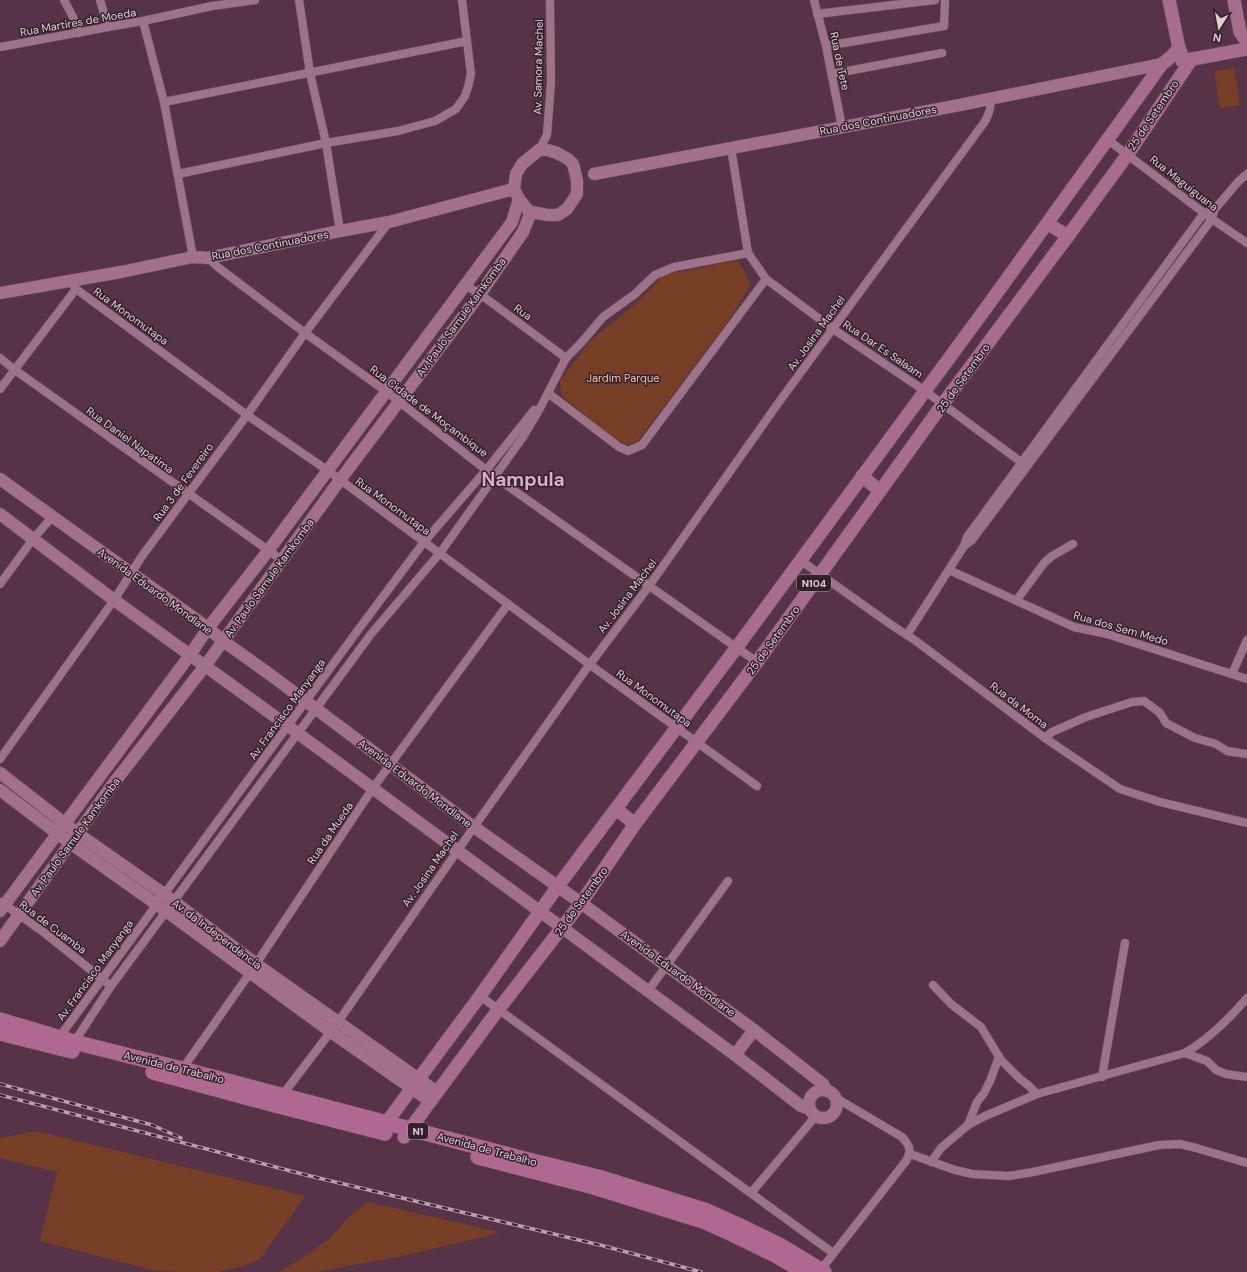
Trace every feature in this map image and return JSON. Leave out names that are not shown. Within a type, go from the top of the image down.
[{"type":"highway","name":"Avenida de Trabalho","points":[[1,1027],[596,1182],[705,1216],[781,1246],[821,1271]]},
{"type":"highway","name":"Avenida de Trabalho","points":[[705,1216],[732,1234],[777,1256],[804,1272]]},
{"type":"main road","points":[[1169,0],[1179,48],[1182,55],[1191,60]]},
{"type":"main road","points":[[1229,52],[1243,37],[1234,0]]},
{"type":"main road","name":"N104","points":[[1162,64],[1179,48]]},
{"type":"main road","points":[[1162,64],[1247,49]]},
{"type":"main road","name":"25 de Setembro","points":[[407,1133],[498,1010],[581,903],[635,824],[757,662],[942,405],[1128,154],[1191,60]]},
{"type":"main road","name":"25 de Setembro","points":[[414,1084],[480,996],[558,886],[737,647],[1048,224],[1162,64]]},
{"type":"main road","name":"Rua dos Continuadores","points":[[594,174],[991,99],[1162,64]]},
{"type":"main road","points":[[538,150],[548,150],[557,153],[568,159],[573,164],[594,174],[577,194],[567,209],[558,215],[531,212],[516,194],[516,174],[522,164],[538,150]]},
{"type":"main road","points":[[573,164],[578,180],[577,194]]},
{"type":"main road","name":"Rua dos Continuadores","points":[[0,293],[73,285],[121,272],[193,257],[208,258],[389,222],[516,194]]},
{"type":"main road","name":"Av. Paulo Samule Kamkomba","points":[[2,906],[190,655],[208,628],[268,551],[387,392],[512,222],[516,194]]},
{"type":"main road","name":"Av. Paulo Samule Kamkomba","points":[[0,941],[113,784],[205,666],[398,401],[480,294],[523,232],[531,212]]},
{"type":"main road","points":[[1048,224],[1068,236]]},
{"type":"main road","points":[[986,308],[1004,321]]},
{"type":"main road","points":[[862,476],[880,491]]},
{"type":"main road","name":"Avenida Eduardo Mondlane","points":[[0,480],[208,628],[223,641],[391,765],[666,965],[754,1030],[823,1084],[832,1094]]},
{"type":"main road","points":[[0,514],[114,600],[736,1055],[801,1106],[812,1113],[825,1119],[833,1114],[837,1107],[832,1094],[821,1090],[813,1094],[808,1102],[812,1113]]},
{"type":"main road","name":"Av. da Independência","points":[[0,773],[61,829]]},
{"type":"main road","name":"Av. da Independência","points":[[0,790],[61,829],[161,908],[253,969],[433,1097]]},
{"type":"main road","points":[[616,809],[635,824]]},
{"type":"main road","name":"Av. da Independência","points":[[73,838],[169,898],[253,969]]},
{"type":"main road","points":[[736,1055],[754,1030]]},
{"type":"main road","name":"N104","points":[[383,1127],[414,1084]]},
{"type":"street","points":[[64,0],[79,33]]},
{"type":"street","points":[[100,0],[108,27]]},
{"type":"street","name":"Rua Martires de Moeda","points":[[0,47],[143,22],[212,6],[255,0]]},
{"type":"street","points":[[299,0],[310,73],[326,143],[340,231]]},
{"type":"street","points":[[178,174],[326,143],[398,131],[436,121],[456,109],[465,96],[471,74],[462,0]]},
{"type":"street","name":"Av. Samora Machel","points":[[547,135],[551,82],[550,0]]},
{"type":"street","name":"Rua de Tete","points":[[814,0],[826,46],[842,127]]},
{"type":"street","points":[[817,14],[935,0]]},
{"type":"street","points":[[826,46],[944,26],[945,0]]},
{"type":"street","points":[[143,22],[164,102],[193,257]]},
{"type":"street","points":[[164,102],[468,41]]},
{"type":"street","points":[[832,74],[942,53]]},
{"type":"street","name":"Av. Josina Machel","points":[[279,1100],[334,1027],[589,664],[650,586],[775,408],[986,120],[990,109],[991,99]]},
{"type":"street","points":[[538,150],[547,135],[557,153]]},
{"type":"street","name":"Rua Maguiguana","points":[[1108,140],[1212,219],[1247,243]]},
{"type":"street","name":"Rua Dar Es Salaam","points":[[731,148],[748,253],[766,279],[833,329],[925,391],[1024,464]]},
{"type":"street","points":[[1024,464],[1212,219],[1214,210],[1238,182],[1247,174]]},
{"type":"street","points":[[907,635],[964,546],[972,540],[983,520],[1204,212],[1214,210]]},
{"type":"street","name":"Rua 3 de Fevereiro","points":[[0,758],[114,600],[142,556],[247,415],[305,333],[389,222]]},
{"type":"street","name":"Av. Francisco Manyanga","points":[[72,1046],[161,908],[310,705],[346,668],[371,634],[440,553],[495,477],[523,437],[566,358],[603,317],[635,294],[655,275],[674,267],[690,263],[748,253]]},
{"type":"street","name":"Rua Cidade de Moçambique","points":[[208,258],[305,333],[387,392],[495,477],[757,662]]},
{"type":"street","points":[[548,393],[619,447],[628,451],[642,445],[766,279]]},
{"type":"street","points":[[0,389],[15,370],[73,285]]},
{"type":"street","name":"Rua Monomutapa","points":[[73,285],[247,415],[328,470],[696,743],[757,786]]},
{"type":"street","name":"Rua","points":[[465,285],[480,294],[566,358]]},
{"type":"street","name":"Rua Daniel Napatima","points":[[0,358],[282,560]]},
{"type":"street","name":"Av. Francisco Manyanga","points":[[57,1041],[102,979],[169,898],[293,730],[310,705],[336,660],[424,542],[487,470],[548,393]]},
{"type":"street","points":[[0,584],[33,539],[52,517]]},
{"type":"street","points":[[1016,601],[1044,563],[1052,556],[1073,544]]},
{"type":"street","name":"Rua da Moma","points":[[800,560],[907,635],[1045,738],[1120,789],[1160,802],[1247,823]]},
{"type":"street","name":"Rua dos Sem Medo","points":[[949,570],[1074,627],[1107,634],[1247,679]]},
{"type":"street","name":"Rua da Mueda","points":[[179,1073],[253,969],[373,788],[508,604]]},
{"type":"street","points":[[361,626],[371,634]]},
{"type":"street","points":[[1232,674],[1247,640]]},
{"type":"street","points":[[336,660],[346,668]]},
{"type":"street","points":[[1045,738],[1052,732],[1086,717],[1132,702],[1144,701],[1160,713],[1166,723],[1195,738],[1216,744],[1227,751],[1247,754]]},
{"type":"street","points":[[648,991],[728,881]]},
{"type":"street","name":"Rua de Cuamba","points":[[2,906],[18,914],[42,931],[111,986]]},
{"type":"street","points":[[1102,1076],[1125,943]]},
{"type":"street","points":[[933,985],[951,1004],[981,1027],[999,1057],[1037,1094]]},
{"type":"street","points":[[480,996],[833,1253]]},
{"type":"street","points":[[931,1162],[941,1148],[968,1125],[985,1116],[1037,1094],[1185,1053],[1201,1044],[1221,1026],[1247,998]]},
{"type":"street","points":[[1185,1053],[1207,1060],[1216,1070],[1226,1074],[1247,1076]]},
{"type":"street","points":[[968,1125],[977,1102],[984,1093],[990,1080],[999,1057]]},
{"type":"street","points":[[821,1271],[833,1253],[910,1154],[908,1144],[902,1137],[832,1094]]},
{"type":"street","points":[[751,1193],[812,1113]]},
{"type":"street","points":[[910,1154],[955,1170],[972,1174],[1009,1176],[1159,1145],[1180,1144],[1247,1163]]},
{"type":"green space","points":[[1234,68],[1240,105],[1220,108],[1214,71]]},
{"type":"green space","name":"Jardim Parque","points":[[738,260],[751,285],[729,320],[637,442],[626,445],[604,431],[561,395],[560,381],[591,340],[633,306],[664,275]]},
{"type":"green space","points":[[36,1131],[305,1196],[260,1259],[244,1266],[218,1272],[156,1271],[40,1241],[57,1172],[0,1158],[0,1138]]},
{"type":"green space","points":[[368,1202],[499,1232],[406,1255],[317,1272],[279,1272],[301,1259],[329,1239],[348,1218]]},
{"type":"railway","points":[[0,1084],[152,1125],[181,1138]]},
{"type":"railway","points":[[0,1095],[306,1175],[604,1246],[701,1272]]},
{"type":"district","name":"Nampula","points":[[523,479]]}]
